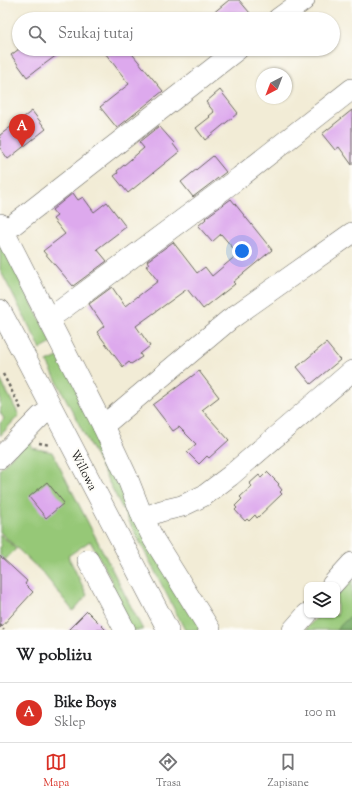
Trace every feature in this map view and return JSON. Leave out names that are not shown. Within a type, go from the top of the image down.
[{"type":"street","points":[[288,12],[304,0]]},
{"type":"street","points":[[210,630],[154,540],[103,426],[2,228],[229,56]]},
{"type":"street","points":[[49,319],[240,177],[352,89]]},
{"type":"street","points":[[103,426],[229,320],[352,233]]},
{"type":"street","name":"Willowa","points":[[0,310],[168,630]]},
{"type":"street","points":[[143,518],[161,511],[182,506],[205,495],[230,476],[352,372]]},
{"type":"street","points":[[0,458],[41,416],[52,409]]},
{"type":"street","points":[[88,560],[125,630]]},
{"type":"street","points":[[335,582],[352,563]]},
{"type":"street","points":[[293,630],[304,617]]},
{"type":"path","points":[[3,374],[24,415]]},
{"type":"path","points":[[0,624],[4,630]]},
{"type":"green space","points":[[0,241],[52,343],[41,349],[0,270]]},
{"type":"green space","points":[[60,356],[203,630],[185,630],[47,362]]},
{"type":"green space","points":[[0,379],[19,415],[0,436],[0,423],[4,419],[0,412]]},
{"type":"green space","points":[[30,441],[32,448],[52,452],[143,630],[131,630],[110,593],[113,583],[90,541],[68,556],[87,595],[73,611],[43,573],[0,532],[0,469],[19,449]]},
{"type":"green space","points":[[0,534],[16,549],[4,561],[0,557],[0,547],[2,545],[0,544]]},
{"type":"green space","points":[[352,580],[352,630],[305,630],[316,618],[340,618],[340,593]]},
{"type":"green space","points":[[352,614],[352,630],[336,630]]},
{"type":"building","points":[[229,0],[239,0],[249,12],[214,12]]},
{"type":"building","points":[[12,54],[12,56],[56,56],[27,77],[11,55]]},
{"type":"building","points":[[107,56],[134,56],[163,91],[117,128],[100,107],[129,84]]},
{"type":"building","points":[[220,90],[238,113],[205,140],[196,128],[214,112],[206,102]]},
{"type":"building","points":[[352,110],[352,165],[339,147],[335,150],[322,134]]},
{"type":"building","points":[[32,111],[46,129],[8,159],[0,148],[0,135]]},
{"type":"building","points":[[159,126],[174,143],[173,144],[179,152],[128,193],[114,176],[118,173],[117,171],[144,148],[139,142]]},
{"type":"building","points":[[213,156],[226,172],[193,197],[181,182]]},
{"type":"building","points":[[73,193],[78,200],[83,197],[94,212],[107,202],[126,227],[97,249],[107,261],[73,286],[43,251],[65,234],[53,219],[57,216],[52,210]]},
{"type":"building","points":[[231,199],[272,250],[233,282],[235,284],[203,309],[187,289],[136,326],[150,346],[140,354],[142,357],[131,364],[129,362],[123,367],[97,332],[104,326],[89,304],[112,287],[125,306],[158,281],[146,266],[149,264],[147,261],[173,242],[197,273],[205,267],[212,276],[238,254],[221,234],[212,242],[198,226],[206,219],[205,218]]},
{"type":"building","points":[[326,343],[340,360],[311,384],[297,367]]},
{"type":"building","points":[[199,371],[219,397],[202,410],[229,440],[209,458],[207,456],[199,464],[187,452],[196,444],[179,427],[173,431],[153,405]]},
{"type":"building","points":[[267,472],[279,484],[278,485],[282,490],[280,492],[282,494],[257,518],[255,515],[249,521],[247,519],[245,521],[235,510],[237,508],[235,506],[242,499],[240,497],[252,486],[249,484],[259,475],[261,478]]},
{"type":"building","points":[[47,482],[64,503],[46,518],[29,497]]},
{"type":"building","points":[[0,556],[27,581],[25,584],[33,592],[0,628]]},
{"type":"building","points":[[87,611],[106,630],[68,630]]},
{"type":"place","name":"Bike Boys","points":[[22,147]]}]
